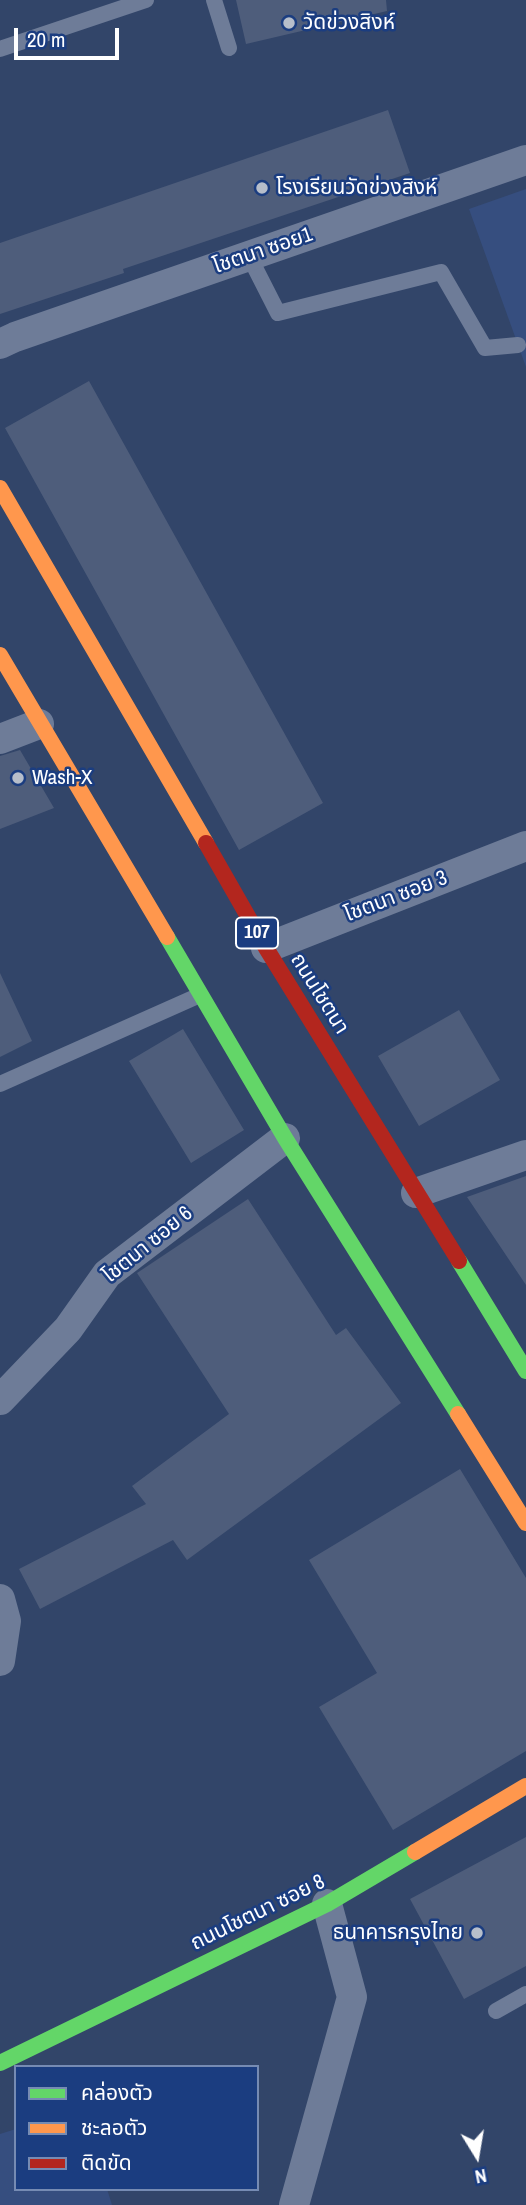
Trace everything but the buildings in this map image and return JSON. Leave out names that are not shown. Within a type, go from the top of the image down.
[{"type":"main road","name":"ถนนโชตนา","points":[[0,488],[266,948],[526,1371]]},
{"type":"main road","points":[[0,655],[285,1138],[526,1523]]},
{"type":"main road","name":"ถนนโชตนา ซอย 8","points":[[0,2063],[327,1903],[526,1786]]},
{"type":"street","name":"โชตนา ซอย1","points":[[0,344],[526,160]]},
{"type":"street","points":[[0,739],[39,724]]},
{"type":"street","name":"โชตนา ซอย 3","points":[[266,948],[526,845]]},
{"type":"street","name":"โชตนา ซอย 6","points":[[0,1400],[68,1329],[107,1274],[285,1138]]},
{"type":"street","points":[[416,1193],[526,1155]]},
{"type":"street","points":[[0,1599],[6,1621],[0,1661]]},
{"type":"street","points":[[294,2205],[352,1997],[327,1903]]},
{"type":"lane","points":[[0,49],[146,0]]},
{"type":"lane","points":[[214,0],[229,48]]},
{"type":"lane","points":[[249,256],[278,313],[441,272],[485,348],[518,345]]},
{"type":"lane","points":[[0,1084],[200,995]]},
{"type":"lane","points":[[496,2011],[526,1994]]},
{"type":"water","points":[[526,189],[526,367],[469,209]]},
{"type":"water","points":[[14,2130],[14,2191],[108,2191],[112,2205],[0,2205],[0,2134]]},
{"type":"traffic: fast","points":[[167,937],[285,1138],[458,1414]]},
{"type":"traffic: fast","points":[[459,1261],[526,1371]]},
{"type":"traffic: fast","points":[[0,2063],[327,1904],[415,1852]]},
{"type":"traffic: slow","points":[[0,488],[206,843]]},
{"type":"traffic: slow","points":[[0,655],[167,937]]},
{"type":"traffic: slow","points":[[458,1414],[526,1523]]},
{"type":"traffic: slow","points":[[415,1852],[526,1786]]},
{"type":"traffic: jam","points":[[206,843],[266,948],[459,1261]]},
{"type":"place","name":"วัดข่วงสิงห์","points":[[289,23]]},
{"type":"place","name":"โรงเรียนวัดข่วงสิงห์","points":[[262,188]]},
{"type":"place","name":"Wash-X","points":[[18,778]]},
{"type":"place","name":"ธนาคารกรุงไทย","points":[[477,1933]]}]
